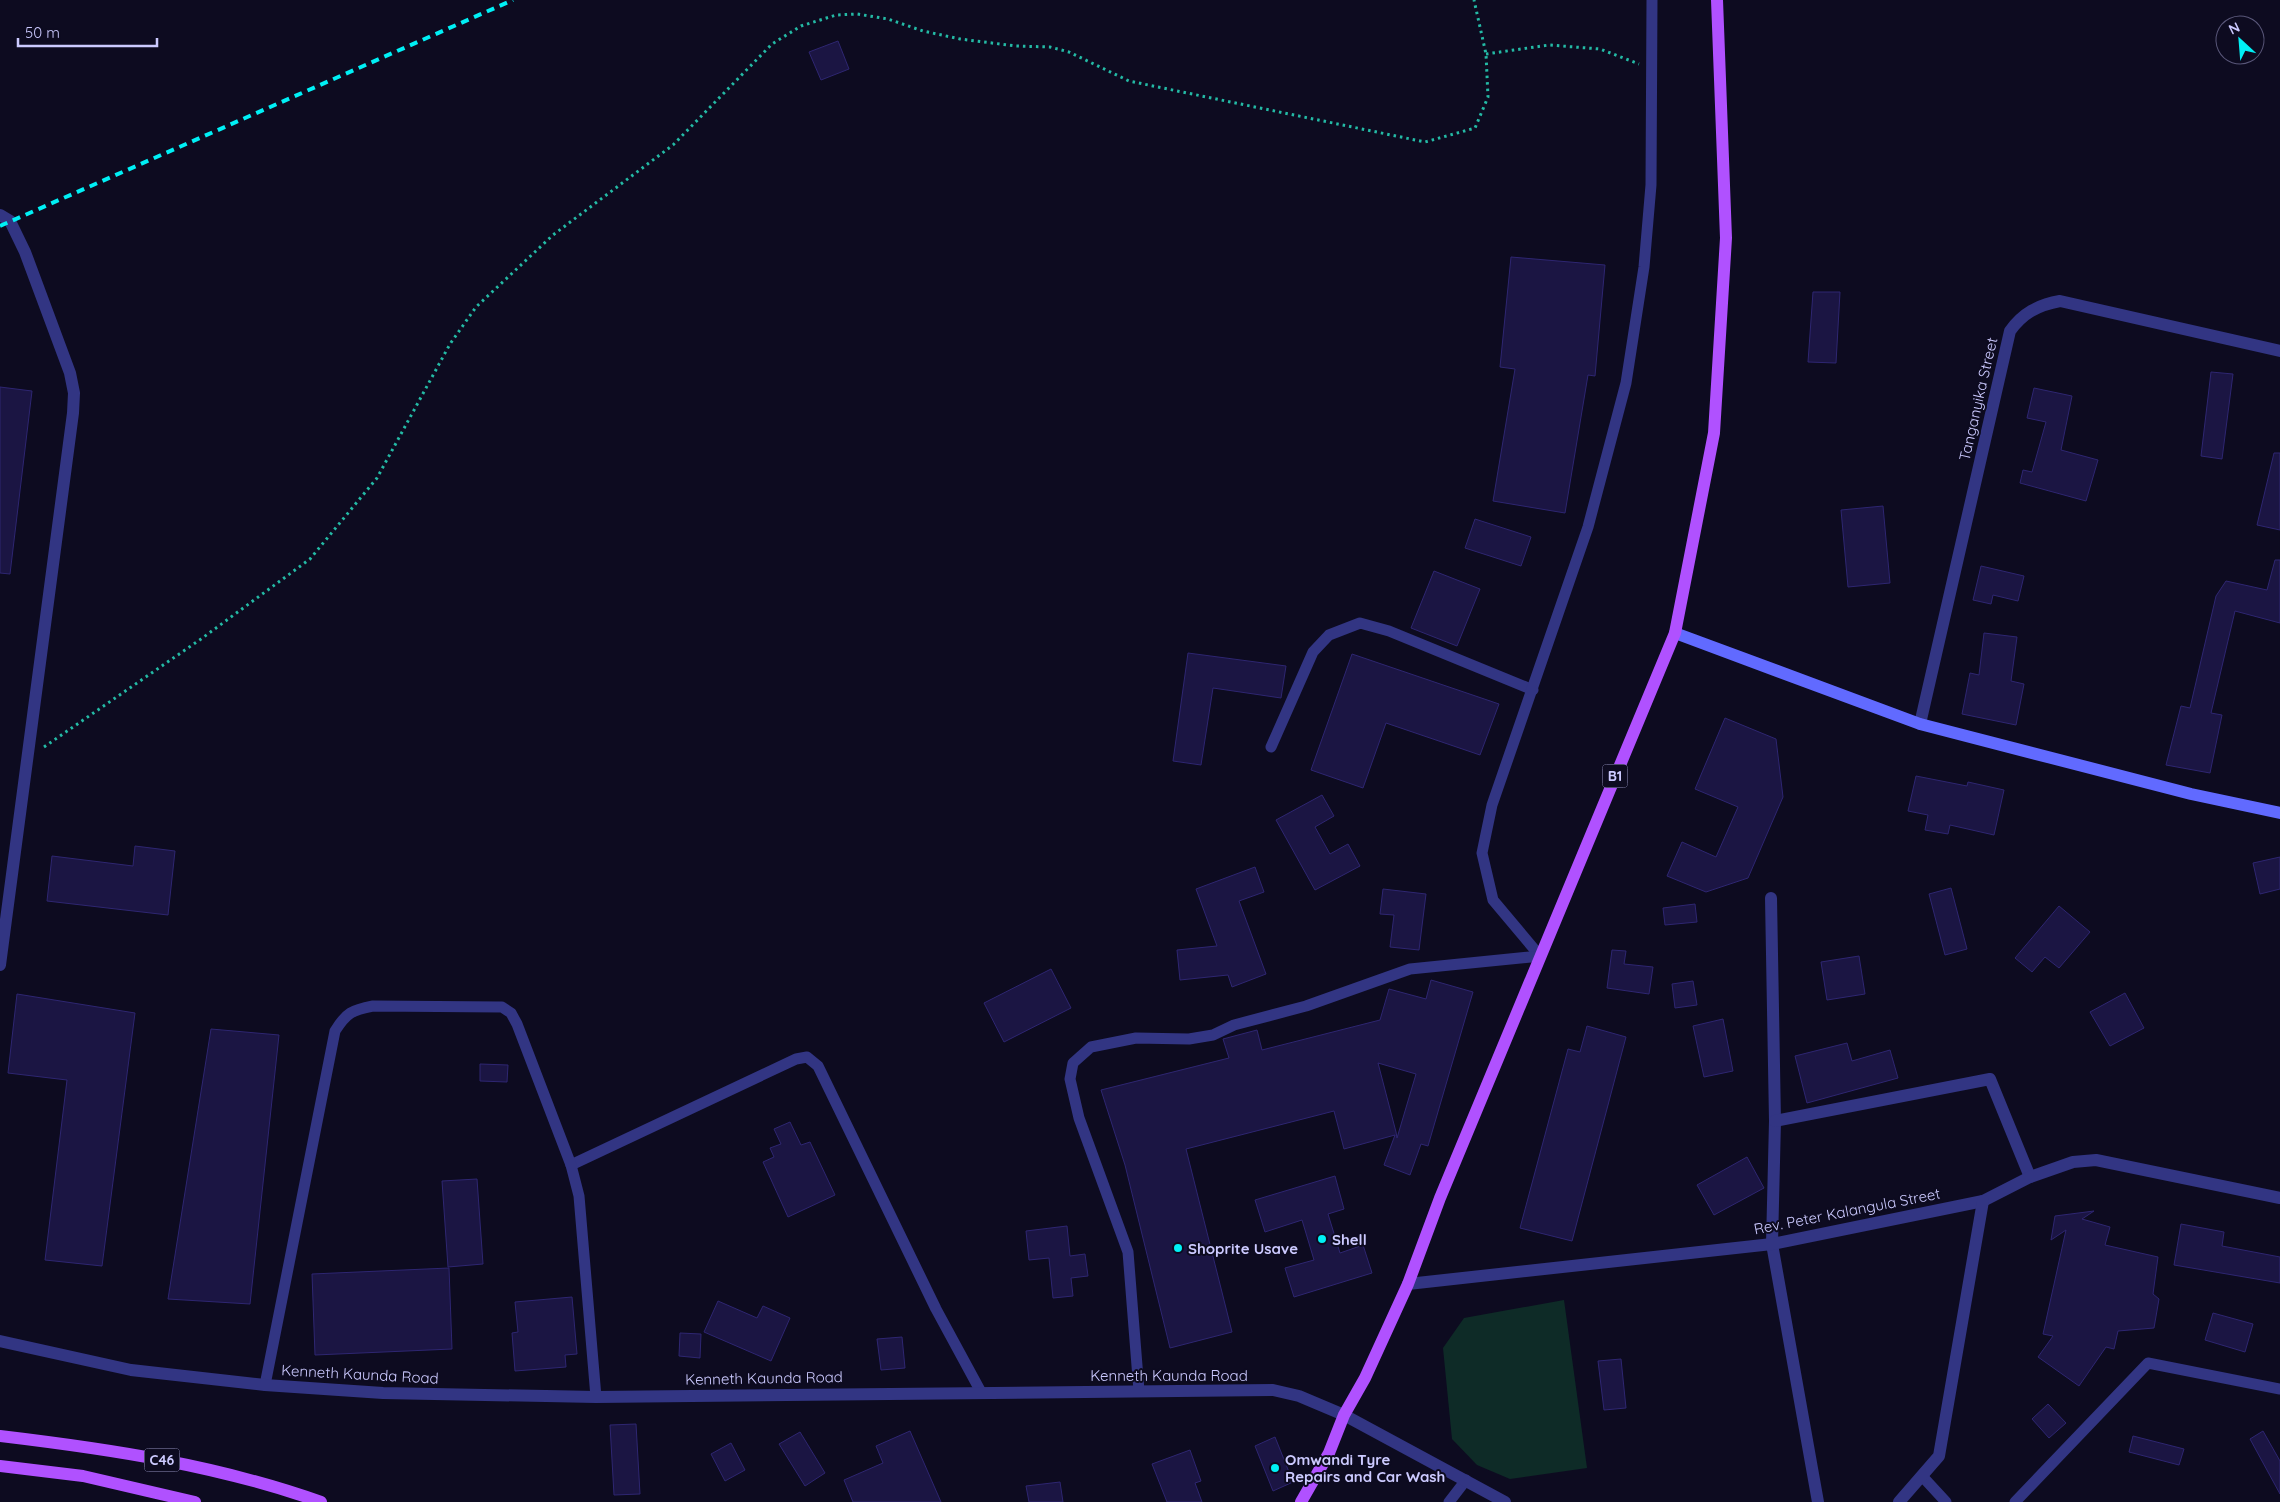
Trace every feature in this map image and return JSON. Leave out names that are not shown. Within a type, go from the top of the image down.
[{"type":"main road","name":"B1","points":[[1301,1502],[1329,1453],[1344,1415],[1364,1378],[1408,1284],[1440,1198],[1675,633],[1714,433],[1726,238],[1717,0]]},
{"type":"main road","name":"C46","points":[[0,1436],[129,1453],[198,1467],[272,1485],[320,1502]]},
{"type":"main road","name":"C46","points":[[0,1466],[82,1476],[194,1502]]},
{"type":"street","points":[[0,215],[10,221],[26,252],[70,373],[74,393],[73,413],[0,965]]},
{"type":"street","name":"Tanganyika Street","points":[[1920,724],[2010,331],[2021,317],[2042,304],[2060,301],[2280,351]]},
{"type":"street","points":[[1675,633],[1920,724],[2191,794],[2280,813]]},
{"type":"street","points":[[1771,898],[1775,1121],[1772,1244],[1818,1502]]},
{"type":"street","points":[[1775,1121],[1990,1078],[2030,1177]]},
{"type":"street","name":"Rev. Peter Kalangula Street","points":[[1408,1284],[1772,1244],[1983,1201],[2030,1177],[2073,1162],[2096,1160],[2280,1198]]},
{"type":"street","points":[[1899,1502],[1939,1456],[1983,1201]]},
{"type":"street","name":"Kenneth Kaunda Road","points":[[0,1341],[131,1370],[265,1385],[384,1393],[596,1397],[1273,1390],[1299,1396],[1344,1415],[1505,1502]]},
{"type":"lane","points":[[1540,956],[1493,900],[1482,854],[1492,806],[1588,528],[1626,383],[1644,267],[1651,185],[1652,0]]},
{"type":"lane","points":[[1271,747],[1313,652],[1329,635],[1360,623],[1389,631],[1533,690]]},
{"type":"lane","points":[[1138,1391],[1128,1252],[1079,1118],[1070,1078],[1073,1063],[1091,1047],[1136,1038],[1189,1039],[1213,1035],[1234,1025],[1306,1006],[1410,969],[1540,956]]},
{"type":"lane","points":[[265,1385],[335,1032],[343,1018],[354,1010],[373,1006],[502,1007],[511,1013],[571,1165],[579,1196],[596,1397]]},
{"type":"lane","points":[[571,1165],[796,1058],[808,1057],[818,1066],[936,1309],[981,1392]]},
{"type":"lane","points":[[2015,1502],[2148,1363],[2280,1388]]},
{"type":"lane","points":[[1922,1476],[1946,1502]]},
{"type":"lane","points":[[1449,1502],[1466,1480]]},
{"type":"path","points":[[26,760],[310,559],[377,478],[450,344],[476,306],[553,235],[673,146],[772,44],[801,26],[836,15],[857,14],[888,20],[923,32],[960,39],[1016,46],[1050,47],[1069,52],[1128,81],[1425,142],[1475,128],[1488,97],[1486,54],[1474,0]]},
{"type":"path","points":[[1486,54],[1549,45],[1600,49],[1652,70]]},
{"type":"green space","points":[[1564,1300],[1587,1468],[1510,1479],[1477,1465],[1452,1439],[1443,1348],[1464,1318]]},
{"type":"building","points":[[838,41],[849,69],[821,80],[809,52]]},
{"type":"building","points":[[1511,257],[1605,265],[1595,376],[1588,375],[1565,513],[1493,501],[1515,369],[1500,367]]},
{"type":"building","points":[[1813,292],[1840,292],[1836,363],[1808,362]]},
{"type":"building","points":[[2211,372],[2233,374],[2222,459],[2201,456]]},
{"type":"building","points":[[0,387],[32,391],[10,574],[0,573]]},
{"type":"building","points":[[2034,388],[2072,396],[2061,450],[2098,460],[2086,501],[2020,483],[2023,470],[2032,472],[2046,422],[2027,418]]},
{"type":"building","points":[[2274,453],[2280,453],[2280,530],[2257,525]]},
{"type":"building","points":[[1883,506],[1890,583],[1848,587],[1841,510]]},
{"type":"building","points":[[1475,519],[1531,537],[1521,566],[1465,548]]},
{"type":"building","points":[[2275,560],[2280,560],[2280,623],[2235,611],[2211,713],[2222,715],[2210,773],[2166,765],[2181,706],[2190,708],[2216,596],[2226,581],[2267,590]]},
{"type":"building","points":[[1981,566],[2024,576],[2018,601],[1993,595],[1991,604],[1973,600]]},
{"type":"building","points":[[1434,571],[1480,589],[1457,646],[1411,628]]},
{"type":"building","points":[[1984,633],[2017,637],[2011,681],[2024,684],[2016,725],[1962,714],[1970,673],[1979,675]]},
{"type":"building","points":[[1188,653],[1286,666],[1281,698],[1213,688],[1201,765],[1173,761]]},
{"type":"building","points":[[1352,654],[1499,704],[1480,755],[1386,723],[1363,788],[1311,770]]},
{"type":"building","points":[[1725,718],[1776,739],[1783,797],[1748,878],[1706,892],[1667,876],[1682,842],[1716,857],[1738,807],[1695,789]]},
{"type":"building","points":[[1916,776],[1967,786],[1968,782],[2004,790],[1994,835],[1950,825],[1948,834],[1925,830],[1928,815],[1908,811]]},
{"type":"building","points":[[1322,795],[1334,816],[1315,827],[1330,854],[1348,844],[1360,866],[1315,890],[1276,820]]},
{"type":"building","points":[[135,846],[175,851],[168,915],[47,901],[52,856],[133,866]]},
{"type":"building","points":[[2280,857],[2280,889],[2260,894],[2253,863]]},
{"type":"building","points":[[1255,867],[1264,892],[1239,901],[1266,974],[1232,987],[1228,975],[1180,980],[1177,950],[1217,946],[1196,889]]},
{"type":"building","points":[[1951,888],[1967,949],[1945,955],[1929,894]]},
{"type":"building","points":[[1383,889],[1426,894],[1419,950],[1390,947],[1394,915],[1380,914]]},
{"type":"building","points":[[1695,904],[1697,922],[1665,925],[1663,908]]},
{"type":"building","points":[[2059,906],[2090,932],[2059,968],[2045,957],[2032,972],[2015,958]]},
{"type":"building","points":[[1612,950],[1626,951],[1624,964],[1653,967],[1649,994],[1607,988]]},
{"type":"building","points":[[1859,956],[1865,994],[1827,1000],[1821,962]]},
{"type":"building","points":[[1051,969],[1071,1008],[1004,1042],[984,1003]]},
{"type":"building","points":[[1431,980],[1473,992],[1428,1146],[1421,1144],[1410,1175],[1384,1165],[1395,1135],[1344,1149],[1334,1111],[1186,1149],[1232,1332],[1170,1348],[1125,1165],[1101,1090],[1229,1058],[1223,1039],[1257,1030],[1262,1050],[1380,1020],[1389,989],[1426,999]],"holes":[[[1378,1063],[1416,1074],[1397,1138]]]},
{"type":"building","points":[[1693,981],[1697,1005],[1675,1008],[1672,984]]},
{"type":"building","points":[[2125,993],[2144,1028],[2110,1046],[2090,1012]]},
{"type":"building","points":[[17,994],[135,1013],[102,1266],[45,1260],[67,1080],[8,1073]]},
{"type":"building","points":[[1723,1019],[1733,1071],[1704,1077],[1693,1026]]},
{"type":"building","points":[[1587,1026],[1626,1037],[1572,1241],[1520,1228],[1568,1049],[1580,1052]]},
{"type":"building","points":[[211,1029],[279,1035],[250,1304],[168,1299]]},
{"type":"building","points":[[1847,1043],[1852,1061],[1890,1050],[1898,1078],[1807,1103],[1795,1056]]},
{"type":"building","points":[[480,1064],[508,1065],[507,1082],[480,1081]]},
{"type":"building","points":[[790,1122],[801,1145],[810,1142],[835,1195],[788,1217],[763,1162],[774,1157],[770,1148],[781,1144],[774,1129]]},
{"type":"building","points":[[1747,1157],[1764,1188],[1714,1215],[1697,1185]]},
{"type":"building","name":"Shell","points":[[1335,1176],[1344,1209],[1328,1214],[1340,1253],[1363,1245],[1372,1273],[1294,1297],[1285,1268],[1314,1260],[1302,1220],[1265,1232],[1255,1200]]},
{"type":"building","points":[[477,1179],[483,1264],[448,1267],[442,1181]]},
{"type":"building","points":[[2094,1211],[2082,1219],[2110,1227],[2105,1245],[2158,1257],[2153,1294],[2159,1299],[2154,1328],[2118,1331],[2114,1349],[2106,1347],[2079,1386],[2038,1357],[2053,1336],[2043,1334],[2066,1230],[2051,1240],[2055,1216]]},
{"type":"building","points":[[2181,1224],[2224,1232],[2222,1246],[2280,1257],[2280,1283],[2174,1265]]},
{"type":"building","points":[[1067,1226],[1070,1256],[1085,1254],[1088,1276],[1071,1278],[1073,1296],[1053,1298],[1049,1258],[1029,1260],[1026,1231]]},
{"type":"building","points":[[449,1268],[452,1349],[315,1355],[312,1274]]},
{"type":"building","points":[[572,1297],[577,1354],[565,1355],[566,1367],[515,1371],[512,1333],[518,1332],[515,1302]]},
{"type":"building","points":[[718,1301],[757,1318],[763,1306],[790,1318],[771,1361],[704,1332]]},
{"type":"building","points":[[2213,1313],[2253,1324],[2245,1352],[2205,1340]]},
{"type":"building","points":[[680,1333],[701,1334],[700,1358],[679,1356]]},
{"type":"building","points":[[902,1337],[905,1368],[881,1370],[877,1339]]},
{"type":"building","points":[[1621,1359],[1626,1408],[1604,1410],[1598,1361]]},
{"type":"building","points":[[2048,1404],[2066,1423],[2049,1438],[2032,1419]]},
{"type":"building","points":[[636,1424],[640,1494],[614,1495],[610,1425]]},
{"type":"building","points":[[910,1431],[941,1502],[853,1502],[844,1480],[883,1463],[876,1446]]},
{"type":"building","points":[[2263,1431],[2280,1461],[2280,1494],[2250,1439]]},
{"type":"building","points":[[800,1432],[825,1473],[805,1486],[779,1444]]},
{"type":"building","points":[[2133,1436],[2184,1449],[2179,1465],[2129,1452]]},
{"type":"building","points":[[1275,1437],[1293,1482],[1273,1491],[1255,1446]]},
{"type":"building","points":[[731,1443],[745,1470],[725,1481],[711,1454]]},
{"type":"building","points":[[1190,1450],[1201,1481],[1195,1483],[1202,1502],[1167,1502],[1152,1464]]},
{"type":"building","points":[[1060,1482],[1063,1502],[1029,1502],[1026,1486]]},
{"type":"railway","points":[[0,226],[513,0]]},
{"type":"place","name":"Shell","points":[[1322,1239]]},
{"type":"place","name":"Shoprite Usave","points":[[1178,1248]]},
{"type":"place","name":"Omwandi Tyre Repairs and Car Wash","points":[[1275,1468]]}]
